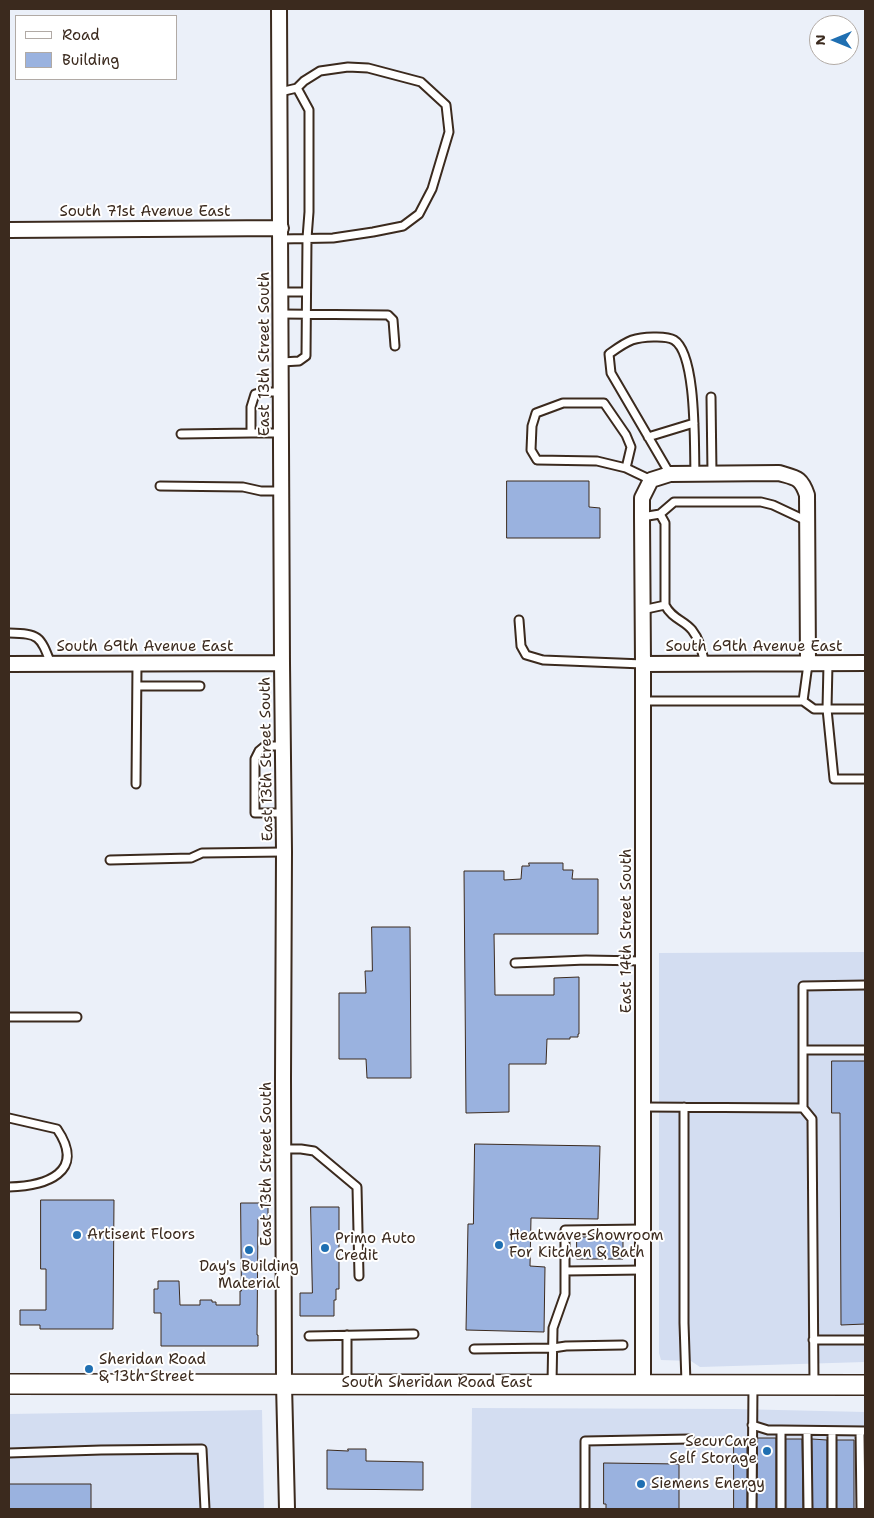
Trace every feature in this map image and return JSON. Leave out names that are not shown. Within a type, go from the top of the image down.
[{"type":"main road","name":"South Sheridan Road East","points":[[9,1384],[552,1383],[865,1385]]},
{"type":"street","name":"East 13th Street South","points":[[280,9],[284,814],[284,1384],[287,1509]]},
{"type":"street","name":"South 71st Avenue East","points":[[9,230],[281,233]]},
{"type":"street","points":[[651,480],[670,474],[779,473],[796,478],[803,483],[807,495],[808,664]]},
{"type":"street","name":"East 14th Street South","points":[[644,1384],[642,498],[651,480]]},
{"type":"street","name":"South 69th Avenue East","points":[[9,664],[282,663]]},
{"type":"street","name":"South 69th Avenue East","points":[[643,664],[865,663]]},
{"type":"lane","points":[[280,92],[297,88],[320,71],[348,67],[368,68],[421,82],[446,105],[448,132],[432,190],[419,214],[403,226],[333,238],[307,238],[281,233]]},
{"type":"lane","points":[[282,362],[299,361],[306,356],[309,110],[297,88]]},
{"type":"lane","points":[[281,292],[306,292]]},
{"type":"lane","points":[[281,314],[388,315],[393,320],[395,346]]},
{"type":"lane","points":[[670,474],[611,373],[609,354],[632,340],[656,337],[670,338],[676,341],[686,357],[692,391],[696,473]]},
{"type":"lane","points":[[251,433],[251,407],[255,394],[282,392]]},
{"type":"lane","points":[[711,397],[712,473]]},
{"type":"lane","points":[[626,468],[631,447],[626,435],[604,403],[563,403],[536,413],[532,426],[531,450],[537,460],[597,461],[626,468],[651,480]]},
{"type":"lane","points":[[648,437],[694,423]]},
{"type":"lane","points":[[181,434],[282,433]]},
{"type":"lane","points":[[160,486],[244,487],[261,491],[282,491]]},
{"type":"lane","points":[[642,517],[660,514],[674,502],[761,502],[773,505],[806,521]]},
{"type":"lane","points":[[660,514],[665,523],[665,606],[668,612],[691,629],[702,648],[705,664]]},
{"type":"lane","points":[[642,610],[665,606]]},
{"type":"lane","points":[[518,620],[521,646],[526,655],[543,660],[643,664]]},
{"type":"lane","points":[[9,632],[35,636],[44,646],[52,664]]},
{"type":"lane","points":[[136,784],[137,664]]},
{"type":"lane","points":[[803,700],[808,664]]},
{"type":"lane","points":[[828,664],[827,709],[834,779],[865,779]]},
{"type":"lane","points":[[137,686],[200,686]]},
{"type":"lane","points":[[643,701],[803,700],[814,709],[865,709]]},
{"type":"lane","points":[[283,746],[265,746],[259,750],[255,759],[254,813],[284,814]]},
{"type":"lane","points":[[110,860],[191,858],[202,853],[284,852]]},
{"type":"lane","points":[[515,963],[586,960],[644,962]]},
{"type":"lane","points":[[814,1384],[812,1119],[802,1108],[803,986],[865,986]]},
{"type":"lane","points":[[9,1017],[77,1017]]},
{"type":"lane","points":[[803,1050],[865,1050]]},
{"type":"lane","points":[[684,1106],[686,1384]]},
{"type":"lane","points":[[643,1107],[802,1108]]},
{"type":"lane","points":[[9,1118],[57,1129],[64,1139],[67,1159],[63,1170],[55,1177],[42,1183],[9,1187]]},
{"type":"lane","points":[[284,1149],[314,1151],[357,1187],[359,1276]]},
{"type":"lane","points":[[552,1383],[553,1328],[564,1294],[565,1230],[643,1229]]},
{"type":"lane","points":[[564,1271],[644,1270]]},
{"type":"lane","points":[[310,1336],[414,1334]]},
{"type":"lane","points":[[347,1335],[347,1383]]},
{"type":"lane","points":[[814,1340],[865,1340]]},
{"type":"lane","points":[[474,1349],[623,1345]]},
{"type":"lane","points":[[752,1509],[753,1384]]},
{"type":"lane","points":[[752,1425],[768,1430],[863,1431],[861,1509]]},
{"type":"lane","points":[[781,1430],[781,1509]]},
{"type":"lane","points":[[807,1430],[808,1509]]},
{"type":"lane","points":[[832,1431],[832,1509]]},
{"type":"lane","points":[[585,1509],[585,1441],[690,1439]]},
{"type":"lane","points":[[9,1453],[202,1449],[205,1509]]},
{"type":"shaded area","points":[[865,952],[865,1362],[700,1367],[691,1361],[661,1360],[659,1353],[659,953]]},
{"type":"shaded area","points":[[472,1408],[735,1409],[865,1412],[865,1509],[471,1509]]},
{"type":"shaded area","points":[[262,1410],[264,1509],[9,1509],[9,1414]]},
{"type":"building","points":[[507,481],[589,481],[589,507],[600,508],[600,538],[507,538]]},
{"type":"building","points":[[529,863],[563,863],[563,870],[573,870],[572,879],[598,879],[598,934],[494,934],[495,995],[554,995],[554,978],[579,977],[579,1034],[578,1037],[570,1037],[570,1039],[547,1039],[546,1064],[509,1064],[509,1112],[466,1113],[464,871],[504,871],[504,880],[521,879],[522,866],[529,866]]},
{"type":"building","points":[[372,927],[410,927],[411,1078],[367,1078],[366,1059],[339,1059],[339,993],[366,993],[365,971],[372,971]]},
{"type":"building","points":[[832,1061],[865,1061],[865,1324],[841,1325],[840,1113],[832,1113]]},
{"type":"building","name":"Heatwave Showroom For Kitchen & Bath","points":[[475,1144],[600,1146],[598,1219],[531,1218],[530,1266],[545,1267],[544,1332],[466,1330],[468,1224],[473,1224]]},
{"type":"building","name":"Artisent Floors","points":[[41,1200],[114,1200],[113,1329],[40,1329],[40,1325],[20,1325],[20,1310],[46,1310],[46,1269],[41,1269]]},
{"type":"building","name":"Day's Building Material","points":[[241,1203],[268,1203],[268,1219],[258,1219],[258,1346],[161,1346],[161,1313],[154,1313],[154,1289],[158,1289],[158,1281],[179,1281],[180,1305],[200,1305],[200,1300],[212,1300],[212,1302],[216,1302],[216,1305],[240,1305]]},
{"type":"building","name":"Primo Auto Credit","points":[[311,1207],[339,1207],[339,1289],[336,1289],[334,1316],[300,1316],[300,1293],[312,1293]]},
{"type":"building","points":[[577,1237],[623,1237],[623,1259],[577,1259]]},
{"type":"building","points":[[758,1438],[776,1438],[776,1509],[757,1509]]},
{"type":"building","points":[[734,1439],[747,1439],[747,1509],[734,1509]]},
{"type":"building","points":[[786,1439],[802,1439],[803,1509],[786,1509]]},
{"type":"building","points":[[812,1439],[827,1440],[827,1509],[813,1509]]},
{"type":"building","points":[[837,1440],[854,1440],[854,1509],[837,1509]]},
{"type":"building","points":[[348,1449],[366,1449],[366,1461],[423,1462],[423,1490],[327,1489],[327,1450],[348,1451]]},
{"type":"building","name":"Siemens Energy","points":[[604,1463],[679,1464],[679,1509],[606,1509],[606,1504],[604,1504]]},
{"type":"building","points":[[9,1484],[91,1484],[91,1509],[9,1509]]},
{"type":"place","name":"Artisent Floors","points":[[77,1235]]},
{"type":"place","name":"Heatwave Showroom For Kitchen & Bath","points":[[499,1245]]},
{"type":"place","name":"Primo Auto Credit","points":[[325,1248]]},
{"type":"place","name":"Day's Building Material","points":[[249,1250]]},
{"type":"place","name":"Sheridan Road & 13th Street","points":[[89,1369]]},
{"type":"place","name":"SecurCare Self Storage","points":[[767,1451]]},
{"type":"place","name":"Siemens Energy","points":[[641,1484]]}]
